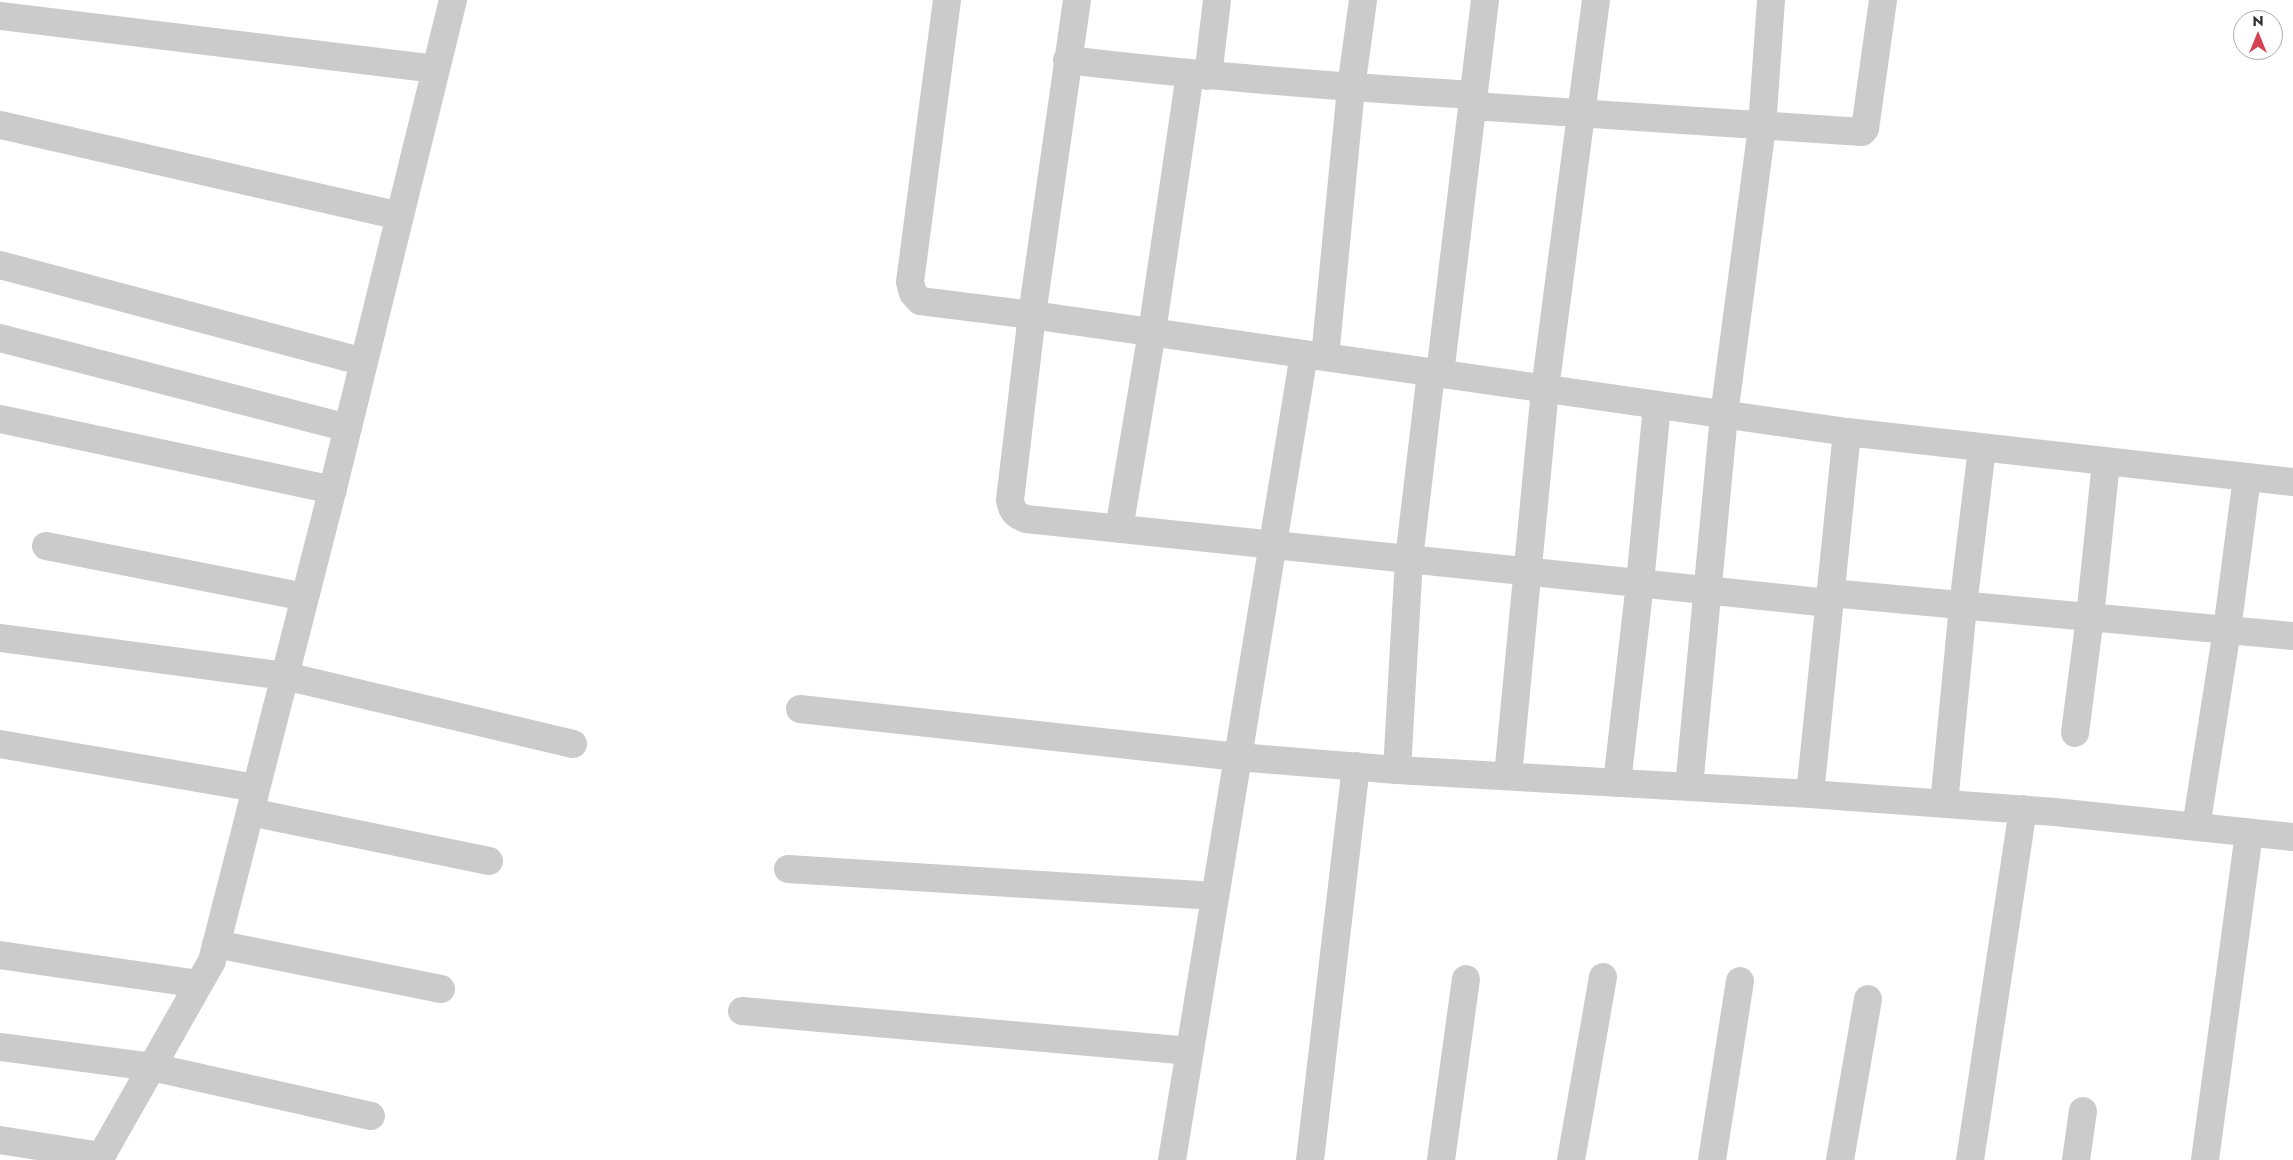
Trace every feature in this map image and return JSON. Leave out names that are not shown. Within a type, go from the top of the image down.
[{"type":"street","points":[[0,1140],[100,1158],[212,961],[333,490],[453,0]]},
{"type":"street","points":[[947,0],[910,282],[913,293],[920,301],[1032,315],[1847,432],[2293,482]]},
{"type":"street","points":[[1078,0],[1067,60],[1032,315],[1010,500],[1012,510],[1026,519],[1706,590],[1963,606],[2293,636]]},
{"type":"street","points":[[1119,529],[1152,332],[1199,75],[1217,0]]},
{"type":"street","points":[[1172,1160],[1271,545],[1314,356],[1363,0]]},
{"type":"street","points":[[1397,770],[1409,559],[1473,101],[1485,0]]},
{"type":"street","points":[[1508,776],[1545,389],[1596,0]]},
{"type":"street","points":[[1688,787],[1724,415],[1762,127],[1771,0]]},
{"type":"street","points":[[1067,60],[1199,75],[1351,88],[1582,114],[1862,132],[1865,128],[1883,0]]},
{"type":"street","points":[[0,16],[436,70]]},
{"type":"street","points":[[0,125],[400,216]]},
{"type":"street","points":[[0,265],[364,362]]},
{"type":"street","points":[[0,338],[348,428]]},
{"type":"street","points":[[1617,783],[1640,583],[1657,405]]},
{"type":"street","points":[[0,419],[333,490]]},
{"type":"street","points":[[1810,794],[1847,432]]},
{"type":"street","points":[[1944,804],[1963,606],[1982,448]]},
{"type":"street","points":[[2074,733],[2090,617],[2106,462]]},
{"type":"street","points":[[2196,827],[2248,477]]},
{"type":"street","points":[[46,546],[305,597]]},
{"type":"street","points":[[0,638],[285,676],[573,744]]},
{"type":"street","points":[[800,709],[1238,757],[1397,770],[1810,794],[2023,809],[2293,837]]},
{"type":"street","points":[[0,744],[253,800],[489,861]]},
{"type":"street","points":[[1310,1160],[1356,766]]},
{"type":"street","points":[[1970,1160],[2023,809]]},
{"type":"street","points":[[2205,1160],[2249,833]]},
{"type":"street","points":[[788,869],[1215,896]]},
{"type":"street","points":[[216,944],[441,990]]},
{"type":"street","points":[[0,955],[199,984]]},
{"type":"street","points":[[1571,1160],[1603,977]]},
{"type":"street","points":[[1441,1160],[1466,979]]},
{"type":"street","points":[[1712,1160],[1740,981]]},
{"type":"street","points":[[1840,1160],[1868,999]]},
{"type":"street","points":[[742,1010],[1190,1051]]},
{"type":"street","points":[[0,1047],[152,1067],[371,1116]]},
{"type":"street","points":[[2076,1160],[2083,1111]]}]
